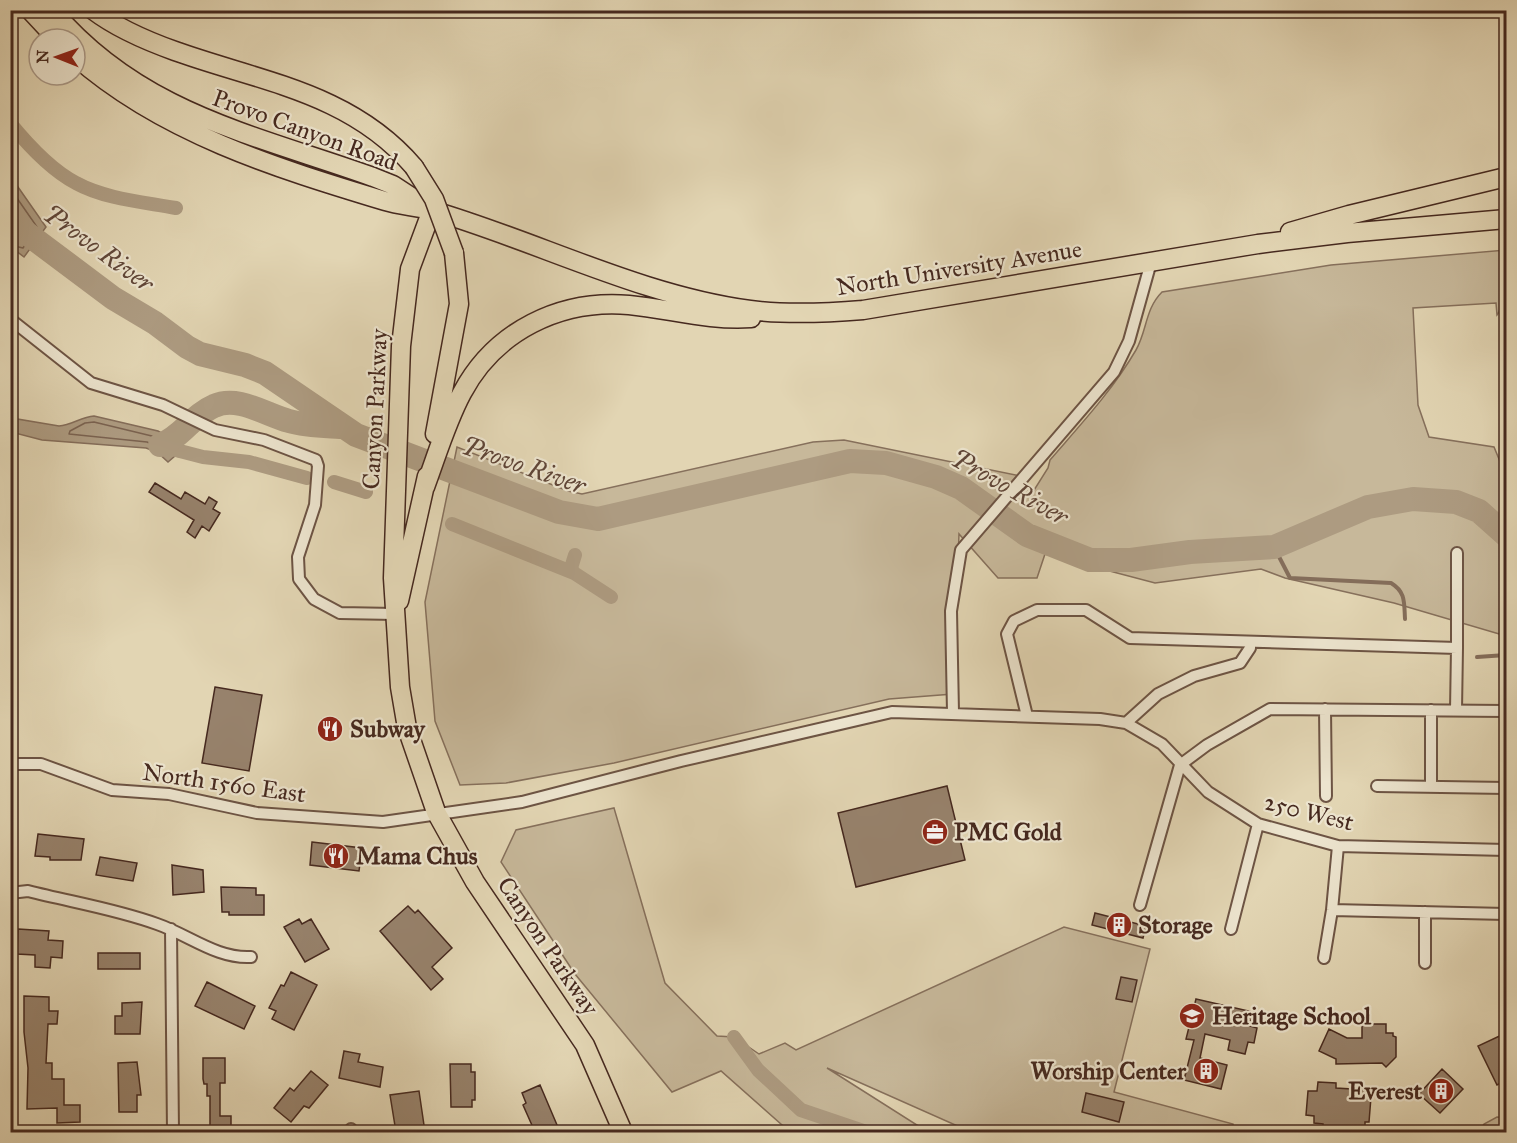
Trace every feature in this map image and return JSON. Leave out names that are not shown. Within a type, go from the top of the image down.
[{"type":"highway","points":[[30,10],[46,27]]},
{"type":"highway","name":"Provo Canyon Road","points":[[52,10],[92,50],[127,78],[166,101],[219,126],[393,185],[432,210]]},
{"type":"highway","points":[[93,10],[115,25],[155,44],[309,95],[344,110],[386,137],[414,166],[434,200],[454,253],[459,304],[441,429]]},
{"type":"highway","name":"Provo Canyon Road","points":[[87,65],[139,105],[205,138],[385,201],[432,210]]},
{"type":"highway","points":[[1258,244],[1310,225],[1506,177]]},
{"type":"highway","name":"North University Avenue","points":[[432,210],[671,292],[726,306],[779,312],[880,308],[1258,244],[1347,233],[1506,219]]},
{"type":"highway","name":"Canyon Parkway","points":[[432,210],[417,246],[405,293],[399,405],[395,483],[395,614],[405,717],[414,752],[436,813],[475,882],[585,1045],[623,1132]]},
{"type":"highway","points":[[441,429],[487,358],[520,330],[549,314],[574,307],[608,304],[719,319],[750,318],[779,312]]},
{"type":"highway","name":"Canyon Parkway","points":[[395,614],[441,429]]},
{"type":"street","points":[[953,712],[951,611],[957,561],[971,537],[1114,372],[1129,341],[1151,262]]},
{"type":"street","points":[[10,319],[91,383],[180,412],[208,427],[264,440],[317,461],[313,513],[298,557],[299,579],[314,599],[340,613],[395,614]]},
{"type":"street","points":[[1456,710],[1457,552]]},
{"type":"street","points":[[1027,716],[1007,634],[1014,621],[1037,610],[1086,610],[1130,638],[1456,648]]},
{"type":"street","points":[[1126,723],[1158,694],[1194,676],[1240,663],[1250,648],[1250,642]]},
{"type":"street","points":[[1140,905],[1180,765],[1207,745],[1269,708],[1506,711]]},
{"type":"street","points":[[1325,709],[1326,796]]},
{"type":"street","points":[[1431,710],[1431,787]]},
{"type":"street","name":"North 1560 East","points":[[10,764],[41,764],[112,790],[169,794],[257,813],[383,822],[522,802],[692,758],[892,712],[953,712]]},
{"type":"street","name":"250 West","points":[[953,712],[1100,719],[1126,723],[1162,744],[1208,792],[1258,824],[1338,846],[1506,850]]},
{"type":"street","points":[[1377,786],[1506,788]]},
{"type":"street","points":[[1231,929],[1258,824]]},
{"type":"street","points":[[1324,958],[1332,910],[1338,846]]},
{"type":"street","points":[[10,893],[28,891],[171,929],[237,958],[251,957]]},
{"type":"street","points":[[1332,910],[1506,914]]},
{"type":"street","points":[[1425,912],[1425,963]]},
{"type":"street","points":[[171,929],[173,1132]]},
{"type":"shaded area","points":[[1506,250],[1506,288],[1497,315],[1496,303],[1413,308],[1418,405],[1429,437],[1494,447],[1506,476],[1506,636],[1394,603],[1285,578],[1261,569],[1155,583],[1045,554],[1037,578],[998,578],[959,534],[953,694],[889,699],[614,763],[506,783],[460,785],[435,721],[425,602],[457,447],[568,491],[582,494],[813,442],[844,440],[1025,477],[1031,495],[1048,468],[1050,460],[1096,407],[1127,365],[1140,343],[1152,306],[1162,292],[1331,265]]},
{"type":"shaded area","points":[[614,808],[665,983],[717,1036],[734,1037],[759,1054],[785,1043],[796,1050],[1064,927],[1150,949],[1114,1092],[1233,1124],[1233,1132],[971,1132],[827,1068],[928,1132],[790,1132],[721,1071],[672,1092],[575,974],[501,862],[516,830]]},
{"type":"shaded area","points":[[1497,1117],[1506,1118],[1506,1132],[1479,1132],[1484,1124]]},
{"type":"water","points":[[11,177],[46,227],[24,257],[11,247]]},
{"type":"water","points":[[94,416],[158,431],[187,448],[189,458],[175,456],[168,462],[157,452],[146,448],[42,440],[11,432],[11,418],[59,426]]},
{"type":"building","points":[[155,483],[181,499],[185,492],[205,504],[209,497],[217,502],[213,509],[220,513],[209,531],[202,526],[195,538],[187,532],[194,520],[149,492]]},
{"type":"building","points":[[215,687],[262,695],[249,771],[202,763]]},
{"type":"building","points":[[947,786],[965,860],[856,887],[838,813]]},
{"type":"building","points":[[38,834],[84,839],[81,860],[50,860],[50,857],[35,856]]},
{"type":"building","name":"Mama Chus","points":[[312,842],[362,848],[359,871],[310,865]]},
{"type":"building","points":[[100,857],[137,863],[133,881],[96,875]]},
{"type":"building","points":[[172,865],[203,870],[204,892],[173,895]]},
{"type":"building","points":[[221,887],[256,888],[256,895],[264,895],[264,915],[229,915],[229,912],[222,912]]},
{"type":"building","points":[[408,906],[415,913],[418,910],[452,948],[432,967],[443,979],[431,990],[380,931]]},
{"type":"building","name":"Storage","points":[[1095,913],[1146,926],[1143,938],[1092,925]]},
{"type":"building","points":[[299,919],[302,924],[311,919],[329,949],[305,962],[284,927]]},
{"type":"building","points":[[18,929],[49,931],[48,940],[63,941],[62,958],[51,957],[50,968],[35,967],[35,955],[17,954]]},
{"type":"building","points":[[98,953],[140,953],[140,969],[98,969]]},
{"type":"building","points":[[291,972],[317,985],[294,1030],[272,1019],[276,1011],[269,1008]]},
{"type":"building","points":[[1121,977],[1137,980],[1132,1002],[1116,999]]},
{"type":"building","points":[[207,982],[255,1006],[244,1029],[195,1006]]},
{"type":"building","points":[[24,996],[49,997],[49,1011],[58,1011],[57,1024],[48,1024],[46,1063],[52,1063],[52,1079],[64,1079],[64,1105],[80,1105],[80,1122],[57,1123],[57,1108],[27,1109],[28,1068],[24,1032]]},
{"type":"building","points":[[1196,999],[1253,1012],[1250,1026],[1257,1028],[1254,1043],[1248,1042],[1245,1054],[1228,1050],[1230,1040],[1205,1034],[1200,1058],[1227,1065],[1221,1089],[1184,1080],[1194,1040],[1186,1039]]},
{"type":"building","points":[[142,1002],[140,1034],[115,1034],[115,1016],[122,1016],[122,1003]]},
{"type":"building","points":[[1362,1024],[1386,1024],[1386,1033],[1393,1033],[1396,1037],[1396,1057],[1386,1067],[1382,1063],[1336,1064],[1336,1059],[1319,1051],[1329,1029],[1347,1038],[1362,1038]]},
{"type":"building","points":[[1506,1033],[1506,1080],[1497,1085],[1478,1046]]},
{"type":"building","points":[[344,1051],[360,1054],[358,1062],[383,1067],[380,1087],[339,1078]]},
{"type":"building","points":[[203,1058],[225,1058],[225,1083],[220,1083],[220,1116],[231,1116],[231,1132],[210,1132],[210,1096],[207,1096],[207,1084],[204,1084],[203,1079]]},
{"type":"building","points":[[137,1062],[141,1095],[137,1095],[137,1112],[119,1112],[118,1063]]},
{"type":"building","points":[[450,1064],[471,1064],[471,1072],[475,1072],[475,1100],[472,1100],[472,1107],[451,1107]]},
{"type":"building","name":"Everest","points":[[1442,1069],[1463,1089],[1440,1113],[1419,1094]]},
{"type":"building","points":[[311,1071],[328,1085],[309,1108],[304,1106],[291,1122],[274,1108],[290,1088],[294,1091]]},
{"type":"building","points":[[1318,1082],[1336,1083],[1336,1088],[1368,1090],[1368,1097],[1371,1097],[1369,1122],[1365,1122],[1365,1129],[1354,1128],[1354,1132],[1323,1131],[1323,1124],[1314,1123],[1314,1116],[1306,1115],[1308,1091],[1317,1091]]},
{"type":"building","points":[[540,1085],[560,1132],[535,1132],[523,1105],[526,1103],[522,1093]]},
{"type":"building","points":[[419,1091],[425,1132],[396,1132],[390,1095]]},
{"type":"building","points":[[1086,1093],[1124,1102],[1119,1122],[1082,1112]]},
{"type":"waterway","points":[[10,123],[40,156],[76,183],[99,193],[176,208]]},
{"type":"waterway","name":"Provo River","points":[[10,213],[25,232],[113,298],[155,323],[187,347],[200,354],[245,365],[265,373],[356,435],[559,512],[598,519],[850,461],[886,463],[936,477],[961,488],[1027,535],[1090,560],[1131,560],[1190,552],[1274,547],[1368,507],[1413,499],[1456,502],[1479,511],[1506,535]]},
{"type":"waterway","name":"Provo River","points":[[160,445],[174,437],[207,410],[223,403],[242,404],[295,423],[340,427]]},
{"type":"waterway","points":[[172,449],[203,457],[249,462],[307,478]]},
{"type":"waterway","points":[[334,482],[366,492]]},
{"type":"waterway","points":[[452,524],[574,573],[611,597]]},
{"type":"waterway","points":[[1274,547],[1290,578],[1391,583],[1402,594],[1405,619]]},
{"type":"waterway","points":[[574,573],[571,568],[575,555]]},
{"type":"waterway","points":[[1477,657],[1506,655]]},
{"type":"waterway","points":[[734,1037],[758,1070],[801,1110],[866,1132]]},
{"type":"place","name":"Subway","points":[[330,729]]},
{"type":"place","name":"PMC Gold","points":[[935,832]]},
{"type":"place","name":"Mama Chus","points":[[336,856]]},
{"type":"place","name":"Storage","points":[[1119,925]]},
{"type":"place","name":"Heritage School","points":[[1192,1016]]},
{"type":"place","name":"Worship Center","points":[[1206,1071]]},
{"type":"place","name":"Everest","points":[[1441,1091]]}]
